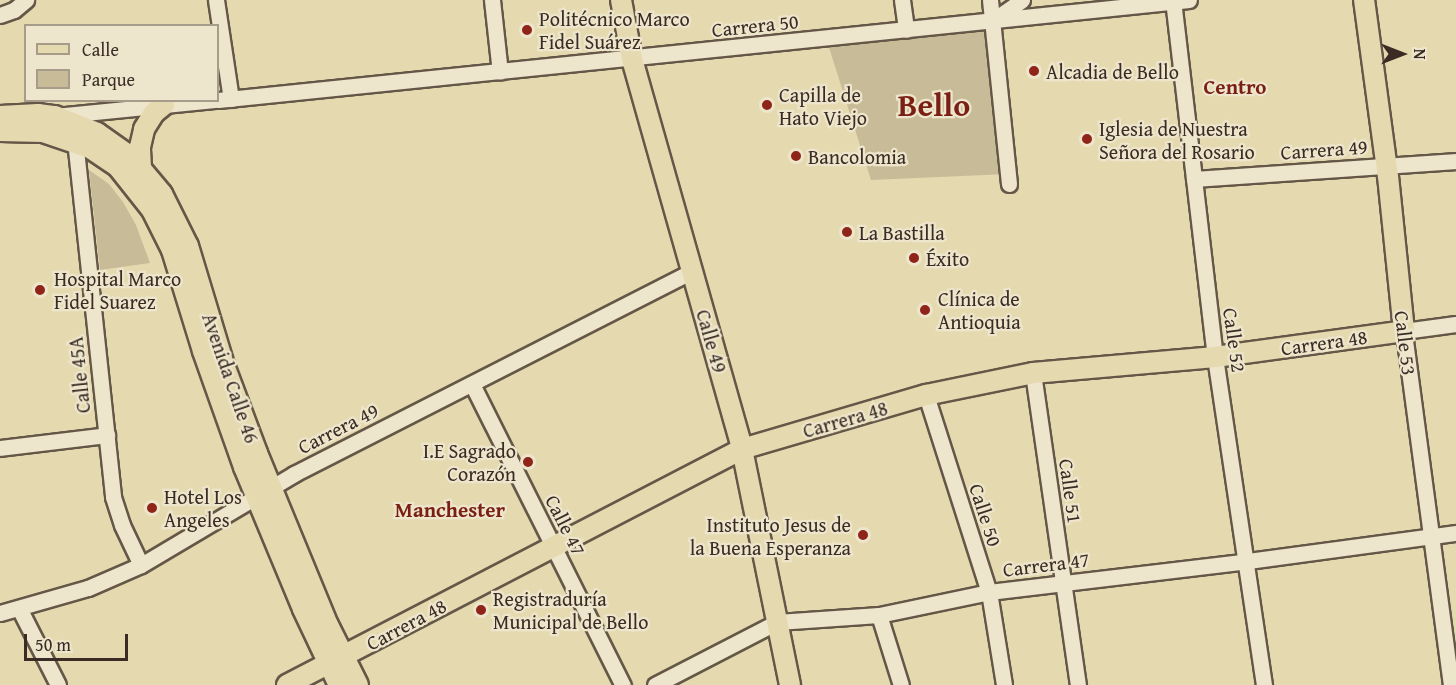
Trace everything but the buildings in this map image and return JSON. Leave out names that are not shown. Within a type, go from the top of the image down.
[{"type":"main road","name":"Calle 49","points":[[621,0],[632,59],[742,449],[790,685]]},
{"type":"main road","name":"Calle 53","points":[[1364,0],[1386,166],[1404,331]]},
{"type":"main road","points":[[141,168],[140,147],[144,129],[154,113],[164,105]]},
{"type":"main road","name":"Avenida Calle 46","points":[[0,116],[38,114],[55,116],[97,133],[118,146],[141,168],[162,194],[182,229],[264,493]]},
{"type":"main road","name":"Avenida Calle 46","points":[[0,131],[44,132],[75,140],[118,167],[143,195],[163,228],[172,250],[202,351],[336,661],[339,685]]},
{"type":"main road","name":"Carrera 48","points":[[287,685],[742,449],[926,395],[1033,373],[1215,357],[1404,331]]},
{"type":"main road","name":"Avenida Calle 46","points":[[336,661],[358,685]]},
{"type":"street","points":[[0,15],[14,10],[26,0]]},
{"type":"street","points":[[216,0],[217,24]]},
{"type":"street","points":[[492,0],[500,72]]},
{"type":"street","points":[[902,0],[906,30]]},
{"type":"street","points":[[990,0],[1009,184]]},
{"type":"street","points":[[992,21],[1022,0]]},
{"type":"street","name":"Carrera 50","points":[[221,100],[632,59],[1178,0]]},
{"type":"street","name":"Calle 52","points":[[1178,0],[1194,179],[1215,357],[1248,561],[1264,685]]},
{"type":"street","points":[[219,60],[221,100]]},
{"type":"street","name":"Carrera 50","points":[[55,116],[198,102]]},
{"type":"street","name":"Calle 45A","points":[[75,140],[117,512],[141,565]]},
{"type":"street","name":"Carrera 49","points":[[1194,179],[1456,161]]},
{"type":"street","name":"Carrera 49","points":[[0,613],[88,588],[141,565],[264,493],[692,271]]},
{"type":"street","name":"Carrera 48","points":[[1404,331],[1456,324]]},
{"type":"street","name":"Calle 53","points":[[1404,331],[1451,685]]},
{"type":"street","name":"Calle 51","points":[[1033,373],[1078,685]]},
{"type":"street","name":"Calle 47","points":[[472,384],[623,685]]},
{"type":"street","name":"Calle 50","points":[[926,395],[989,592],[1004,685]]},
{"type":"street","points":[[0,448],[107,435]]},
{"type":"street","name":"Carrera 47","points":[[655,685],[777,622],[879,615],[989,592],[1456,533]]},
{"type":"street","points":[[19,608],[58,685]]},
{"type":"street","points":[[879,615],[901,685]]},
{"type":"green space","points":[[992,21],[1008,174],[871,180],[826,38]]},
{"type":"green space","points":[[89,170],[109,184],[123,202],[136,225],[150,263],[100,270]]},
{"type":"place","name":"Politécnico Marco Fidel Suárez","points":[[527,30]]},
{"type":"place","name":"Alcadia de Bello","points":[[1034,71]]},
{"type":"place","name":"Capilla de Hato Viejo","points":[[767,105]]},
{"type":"place","name":"Iglesia de Nuestra Señora del Rosario","points":[[1087,139]]},
{"type":"place","name":"Bancolomia","points":[[796,156]]},
{"type":"place","name":"La Bastilla","points":[[847,232]]},
{"type":"place","name":"Éxito","points":[[914,258]]},
{"type":"place","name":"Hospital Marco Fidel Suarez","points":[[40,290]]},
{"type":"place","name":"Clínica de Antioquia","points":[[925,310]]},
{"type":"place","name":"I.E Sagrado Corazón","points":[[528,462]]},
{"type":"place","name":"Hotel Los Angeles","points":[[152,508]]},
{"type":"place","name":"Instituto Jesus de la Buena Esperanza","points":[[863,535]]},
{"type":"place","name":"Registraduría Municipal de Bello","points":[[481,610]]},
{"type":"district","name":"Centro","points":[[1235,87]]},
{"type":"district","name":"Bello","points":[[934,105]]},
{"type":"district","name":"Manchester","points":[[450,510]]}]
